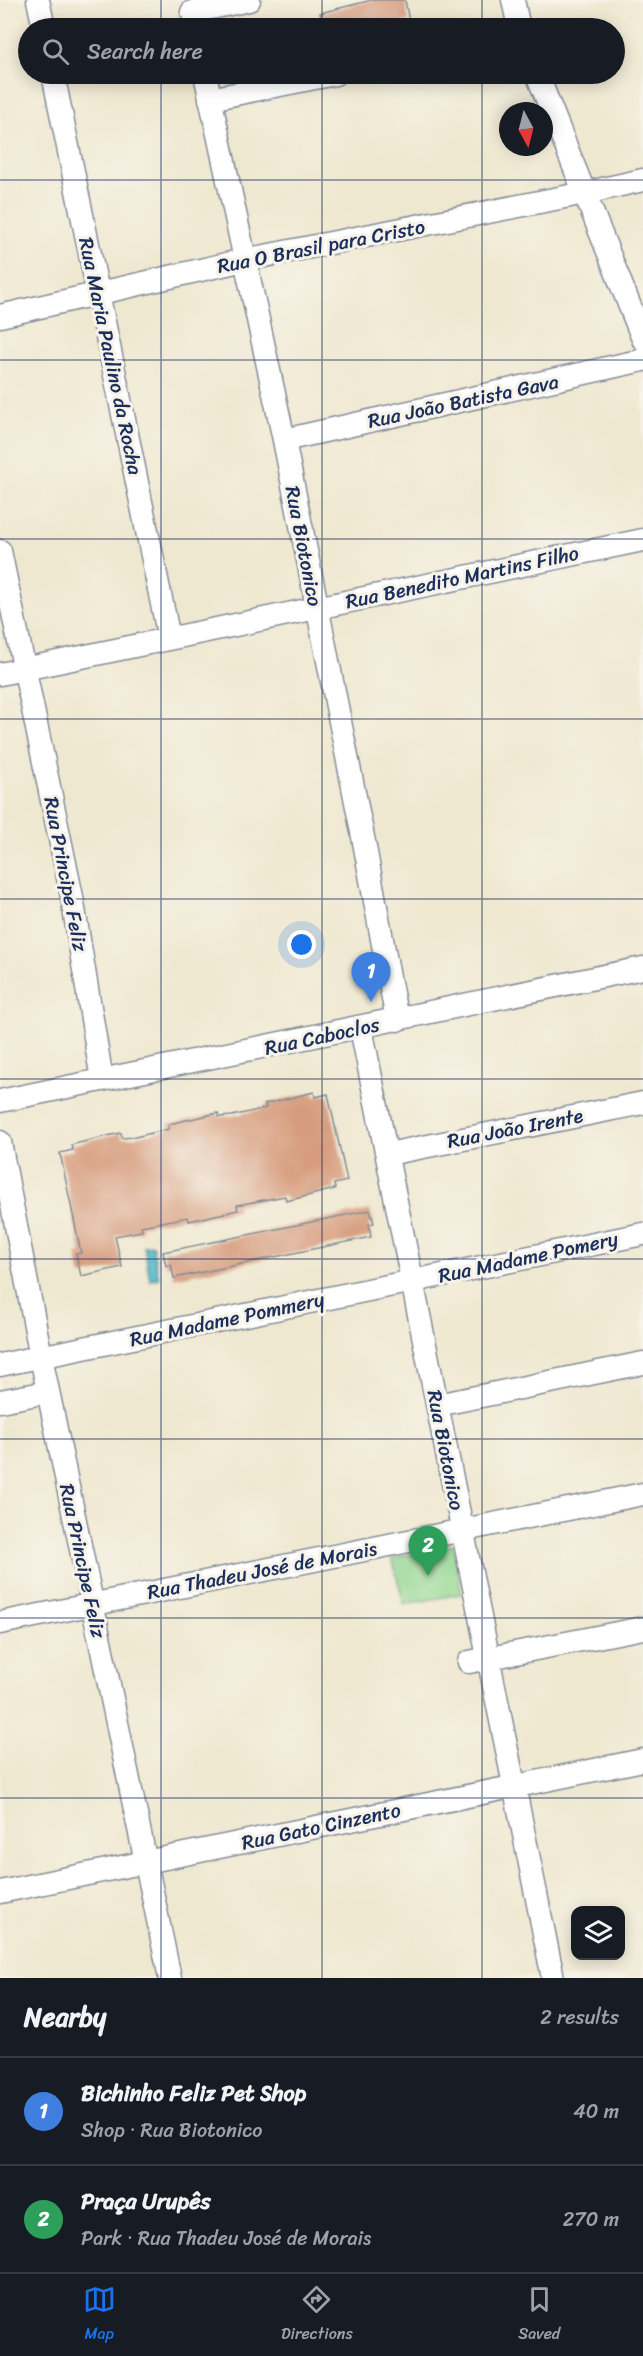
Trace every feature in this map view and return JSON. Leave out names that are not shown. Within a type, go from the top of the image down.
[{"type":"street","points":[[38,0],[42,18]]},
{"type":"street","points":[[192,14],[249,0]]},
{"type":"street","points":[[513,0],[517,18]]},
{"type":"street","name":"Rua Maria Paulino da Rocha","points":[[55,84],[169,638]]},
{"type":"street","name":"Rua Biotonico","points":[[207,84],[284,440],[397,1020]]},
{"type":"street","points":[[210,99],[285,84]]},
{"type":"street","points":[[541,84],[643,339]]},
{"type":"street","name":"Rua O Brasil para Cristo","points":[[0,316],[244,260],[643,180]]},
{"type":"street","name":"Rua João Batista Gava","points":[[284,440],[643,360]]},
{"type":"street","name":"Rua Benedito Martins Filho","points":[[0,674],[643,540]]},
{"type":"street","name":"Rua Principe Feliz","points":[[0,551],[72,897],[102,1080]]},
{"type":"street","name":"Rua Caboclos","points":[[0,1101],[643,968]]},
{"type":"street","name":"Rua Biotonico","points":[[361,1028],[462,1529],[479,1660],[513,1786],[553,1978]]},
{"type":"street","name":"Rua João Irente","points":[[388,1154],[643,1103]]},
{"type":"street","name":"Rua Principe Feliz","points":[[0,1142],[48,1392],[171,1978]]},
{"type":"street","name":"Rua Madame Pomery","points":[[413,1281],[643,1234]]},
{"type":"street","name":"Rua Madame Pommery","points":[[41,1357],[413,1281]]},
{"type":"street","points":[[0,1365],[41,1357]]},
{"type":"street","points":[[437,1405],[643,1363]]},
{"type":"street","points":[[0,1401],[48,1392]]},
{"type":"street","name":"Rua Thadeu José de Morais","points":[[0,1623],[643,1494]]},
{"type":"street","points":[[479,1660],[643,1628]]},
{"type":"street","name":"Rua Gato Cinzento","points":[[0,1892],[643,1760]]},
{"type":"green space","points":[[453,1545],[462,1594],[404,1604],[392,1558]]},
{"type":"water","points":[[152,1245],[159,1278],[150,1280],[144,1246]]},
{"type":"building","points":[[372,0],[405,0],[408,18],[321,18],[320,13]]},
{"type":"building","points":[[314,1092],[315,1097],[328,1094],[347,1181],[334,1184],[335,1189],[286,1201],[285,1196],[237,1205],[238,1210],[189,1221],[188,1217],[141,1226],[142,1231],[115,1236],[122,1267],[81,1276],[76,1254],[81,1253],[60,1153],[73,1150],[71,1145],[107,1136],[121,1133],[122,1138],[135,1137],[169,1129],[168,1124],[218,1113],[219,1117],[232,1116],[266,1108],[265,1104]]},
{"type":"building","points":[[370,1210],[374,1223],[369,1224],[371,1237],[174,1278],[171,1265],[166,1266],[163,1252]]},
{"type":"place","name":"Bichinho Feliz Pet Shop","points":[[371,1002]]},
{"type":"place","name":"Praça Urupês","points":[[428,1576]]}]
